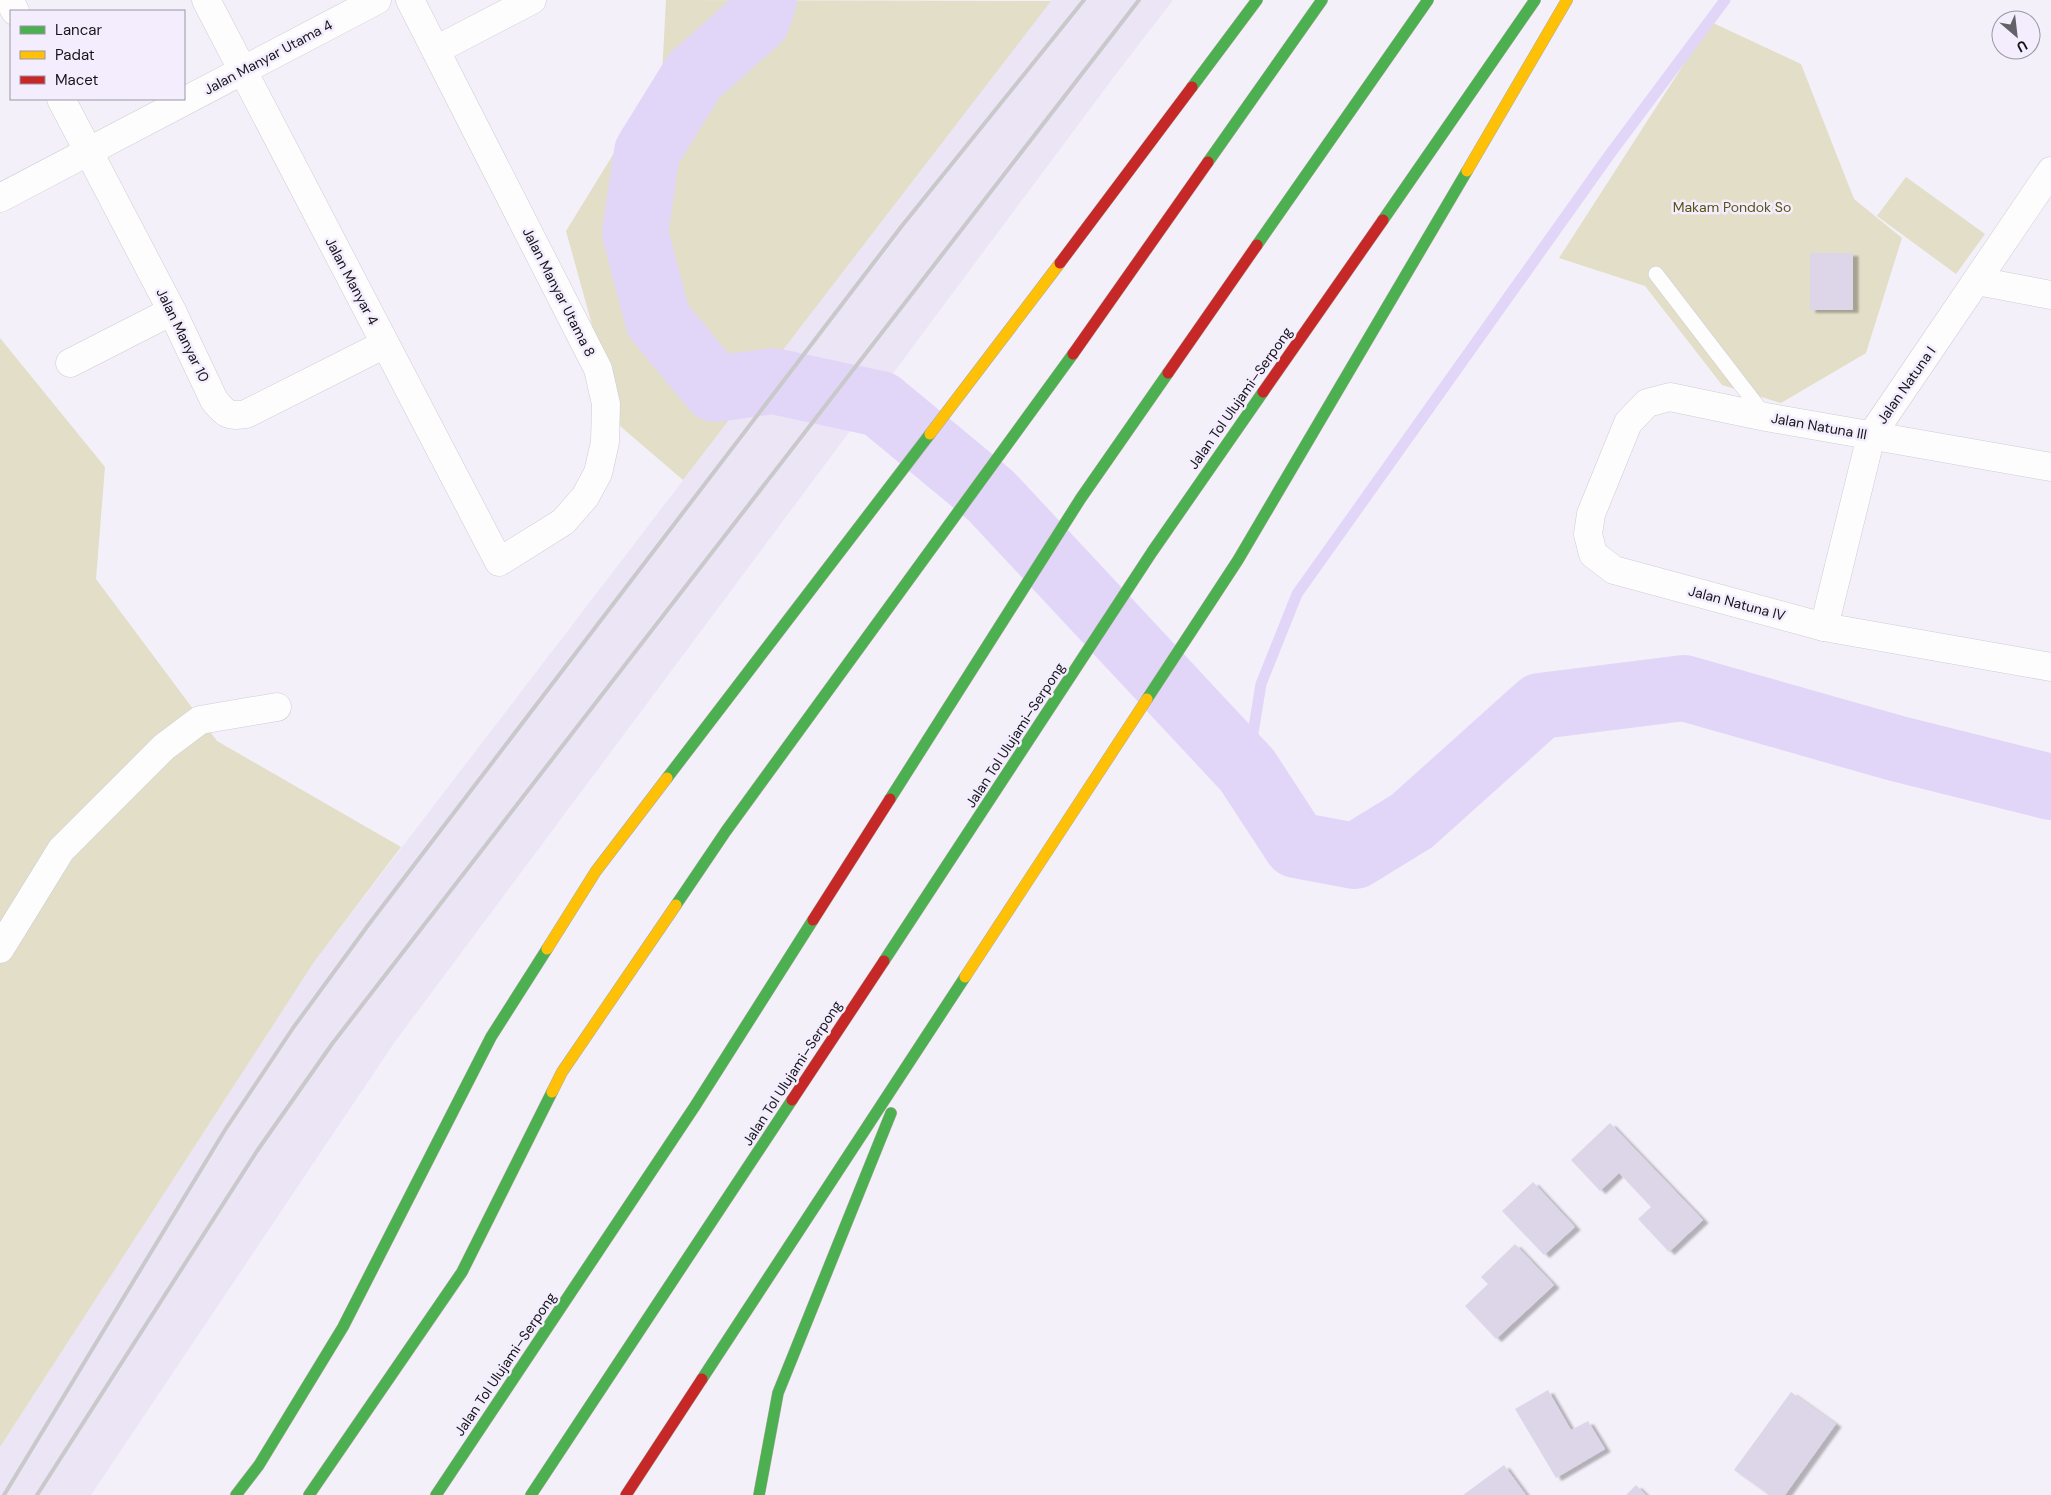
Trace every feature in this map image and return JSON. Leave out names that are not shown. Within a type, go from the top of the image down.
[{"type":"highway","points":[[236,1495],[260,1464],[342,1327],[491,1037],[596,871],[999,344],[1257,0]]},
{"type":"highway","points":[[309,1495],[462,1272],[562,1072],[726,831],[1048,390],[1322,0]]},
{"type":"highway","name":"Jalan Tol Ulujami–Serpong","points":[[436,1495],[695,1106],[1081,498],[1428,0]]},
{"type":"highway","name":"Jalan Tol Ulujami–Serpong","points":[[532,1495],[1037,730],[1152,552],[1535,0]]},
{"type":"highway","points":[[626,1495],[914,1056],[1082,795],[1238,560],[1567,0]]},
{"type":"highway","points":[[759,1495],[778,1393],[914,1056]]},
{"type":"street","name":"Jalan Manyar 4","points":[[206,0],[499,562]]},
{"type":"street","name":"Jalan Manyar Utama 4","points":[[0,198],[376,0]]},
{"type":"street","name":"Jalan Manyar Utama 8","points":[[410,0],[598,369],[606,404],[605,442],[598,473],[585,497],[563,522],[499,562]]},
{"type":"street","points":[[436,50],[532,0]]},
{"type":"street","name":"Jalan Manyar 10","points":[[62,100],[172,311],[214,400],[221,410],[232,416],[246,414],[385,344]]},
{"type":"street","name":"Jalan Natuna I","points":[[1824,627],[1871,436],[2051,171]]},
{"type":"street","points":[[1977,282],[2051,295]]},
{"type":"street","points":[[70,363],[172,311]]},
{"type":"street","name":"Jalan Natuna III","points":[[1648,403],[1670,397],[1766,417],[2051,467]]},
{"type":"street","name":"Jalan Natuna IV","points":[[1648,403],[1628,423],[1591,514],[1588,534],[1593,554],[1614,570],[1824,627],[2051,667]]},
{"type":"street","points":[[0,949],[61,850],[164,748],[200,720],[277,707]]},
{"type":"lane","points":[[1656,274],[1766,417]]},
{"type":"shaded area","points":[[1051,0],[1173,0],[394,1043],[91,1495],[0,1495],[0,1447],[314,962]]},
{"type":"green space","points":[[666,0],[1051,1],[683,480],[620,426],[566,231],[662,75]]},
{"type":"green space","name":"Makam Pondok So","points":[[1711,22],[1801,64],[1854,199],[1902,238],[1866,353],[1781,403],[1722,385],[1645,286],[1559,258]]},
{"type":"green space","points":[[1906,177],[1985,234],[1956,274],[1877,216]]},
{"type":"green space","points":[[0,338],[105,467],[96,579],[217,741],[401,847],[314,962],[0,1447]]},
{"type":"building","points":[[1810,253],[1853,253],[1853,310],[1810,310]]},
{"type":"building","points":[[1610,1123],[1703,1220],[1669,1252],[1638,1219],[1651,1207],[1619,1173],[1600,1191],[1571,1160]]},
{"type":"building","points":[[1533,1182],[1575,1227],[1544,1255],[1502,1211]]},
{"type":"building","points":[[1515,1244],[1554,1285],[1496,1339],[1465,1306],[1488,1284],[1481,1277]]},
{"type":"building","points":[[1548,1390],[1571,1430],[1588,1421],[1605,1449],[1556,1478],[1515,1409]]},
{"type":"building","points":[[1791,1392],[1836,1424],[1785,1495],[1769,1495],[1734,1470]]},
{"type":"building","points":[[1504,1465],[1526,1495],[1463,1495]]},
{"type":"building","points":[[1636,1485],[1646,1495],[1626,1495]]},
{"type":"waterway","points":[[764,0],[757,20],[694,76],[647,152],[635,233],[658,320],[715,389],[773,381],[880,404],[991,496],[1247,770],[1296,845],[1355,856],[1412,821],[1540,706],[1684,688],[1895,748],[2051,787]]},
{"type":"waterway","points":[[1247,770],[1261,684],[1297,594],[1610,154],[1725,0]]},
{"type":"railway","points":[[4,1495],[225,1130],[293,1028],[369,924],[901,227],[1084,0]]},
{"type":"railway","points":[[37,1495],[257,1151],[332,1044],[1139,0]]},
{"type":"traffic: fast","points":[[1192,87],[1257,0]]},
{"type":"traffic: fast","points":[[1208,162],[1322,0]]},
{"type":"traffic: fast","points":[[1257,245],[1428,0]]},
{"type":"traffic: fast","points":[[1383,220],[1535,0]]},
{"type":"traffic: fast","points":[[1147,699],[1238,560],[1467,171]]},
{"type":"traffic: fast","points":[[676,905],[726,831],[1073,354]]},
{"type":"traffic: fast","points":[[890,799],[1081,498],[1168,373]]},
{"type":"traffic: fast","points":[[884,961],[1152,552],[1263,392]]},
{"type":"traffic: fast","points":[[667,778],[930,434]]},
{"type":"traffic: fast","points":[[436,1495],[695,1106],[813,920]]},
{"type":"traffic: fast","points":[[236,1495],[259,1465],[343,1327],[491,1037],[547,949]]},
{"type":"traffic: fast","points":[[702,1379],[965,977]]},
{"type":"traffic: fast","points":[[309,1495],[462,1272],[552,1092]]},
{"type":"traffic: fast","points":[[531,1495],[792,1100]]},
{"type":"traffic: fast","points":[[759,1495],[778,1393],[891,1113]]},
{"type":"traffic: slow","points":[[1467,171],[1567,0]]},
{"type":"traffic: slow","points":[[930,434],[1060,263]]},
{"type":"traffic: slow","points":[[965,977],[1147,699]]},
{"type":"traffic: slow","points":[[547,949],[596,871],[667,778]]},
{"type":"traffic: slow","points":[[552,1092],[562,1072],[676,905]]},
{"type":"traffic: jam","points":[[1060,263],[1192,87]]},
{"type":"traffic: jam","points":[[1073,354],[1208,162]]},
{"type":"traffic: jam","points":[[1263,392],[1383,220]]},
{"type":"traffic: jam","points":[[1168,373],[1257,245]]},
{"type":"traffic: jam","points":[[813,920],[890,799]]},
{"type":"traffic: jam","points":[[792,1100],[884,961]]},
{"type":"traffic: jam","points":[[626,1495],[702,1379]]}]
